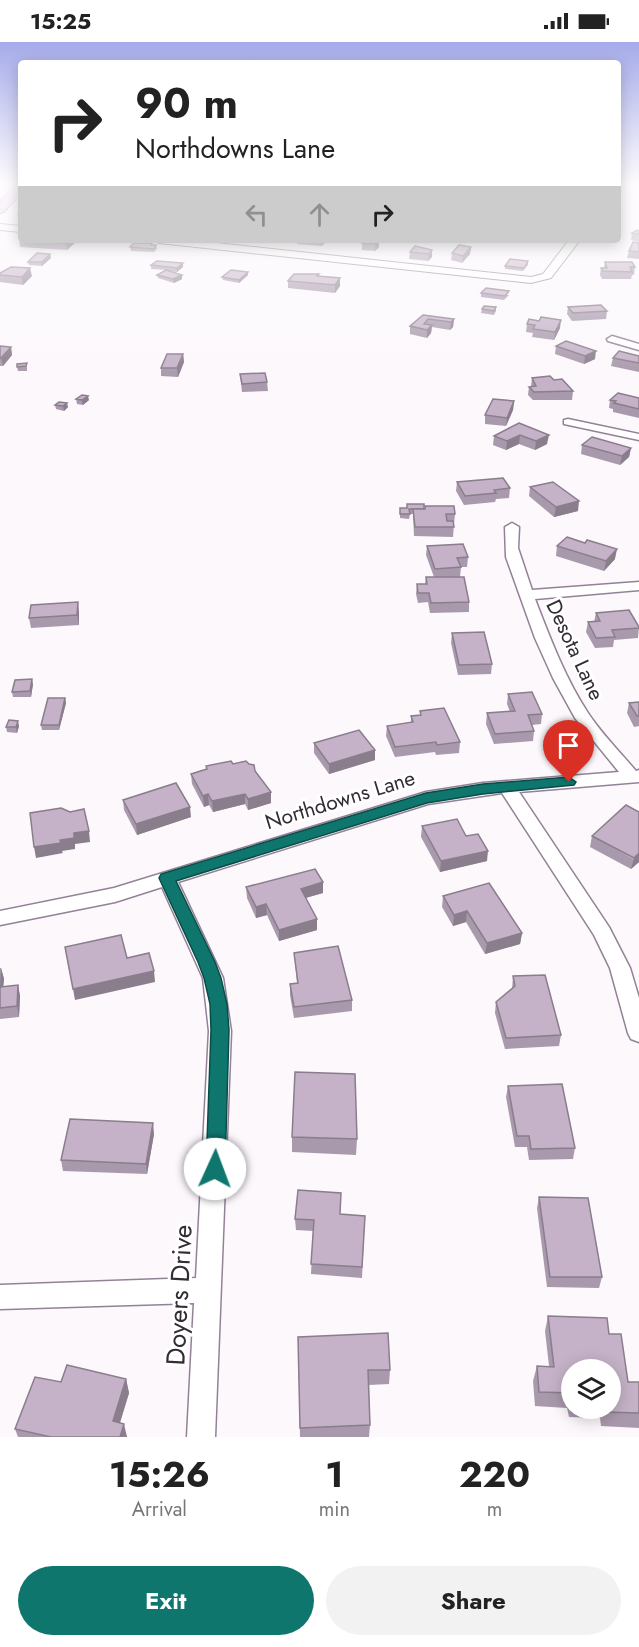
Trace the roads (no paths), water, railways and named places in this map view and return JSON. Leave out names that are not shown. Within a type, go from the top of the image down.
[{"type":"street","points":[[244,249],[531,280],[547,276],[568,249]]},
{"type":"street","points":[[612,339],[639,347]]},
{"type":"street","points":[[568,422],[639,437]]},
{"type":"street","name":"Desota Lane","points":[[512,527],[513,557],[542,634],[570,696],[582,716],[635,776]]},
{"type":"street","points":[[528,595],[639,586]]},
{"type":"street","name":"Northdowns Lane","points":[[0,918],[115,895],[426,798],[507,787],[635,776]]},
{"type":"street","points":[[507,787],[602,932],[620,968],[639,1033]]},
{"type":"street","name":"Doyers Drive","points":[[167,878],[213,978],[220,1030],[215,1169],[206,1290],[201,1437]]},
{"type":"street","name":"Northdowns Lane","points":[[0,905],[63,907]]},
{"type":"street","points":[[0,1296],[206,1290]]}]
